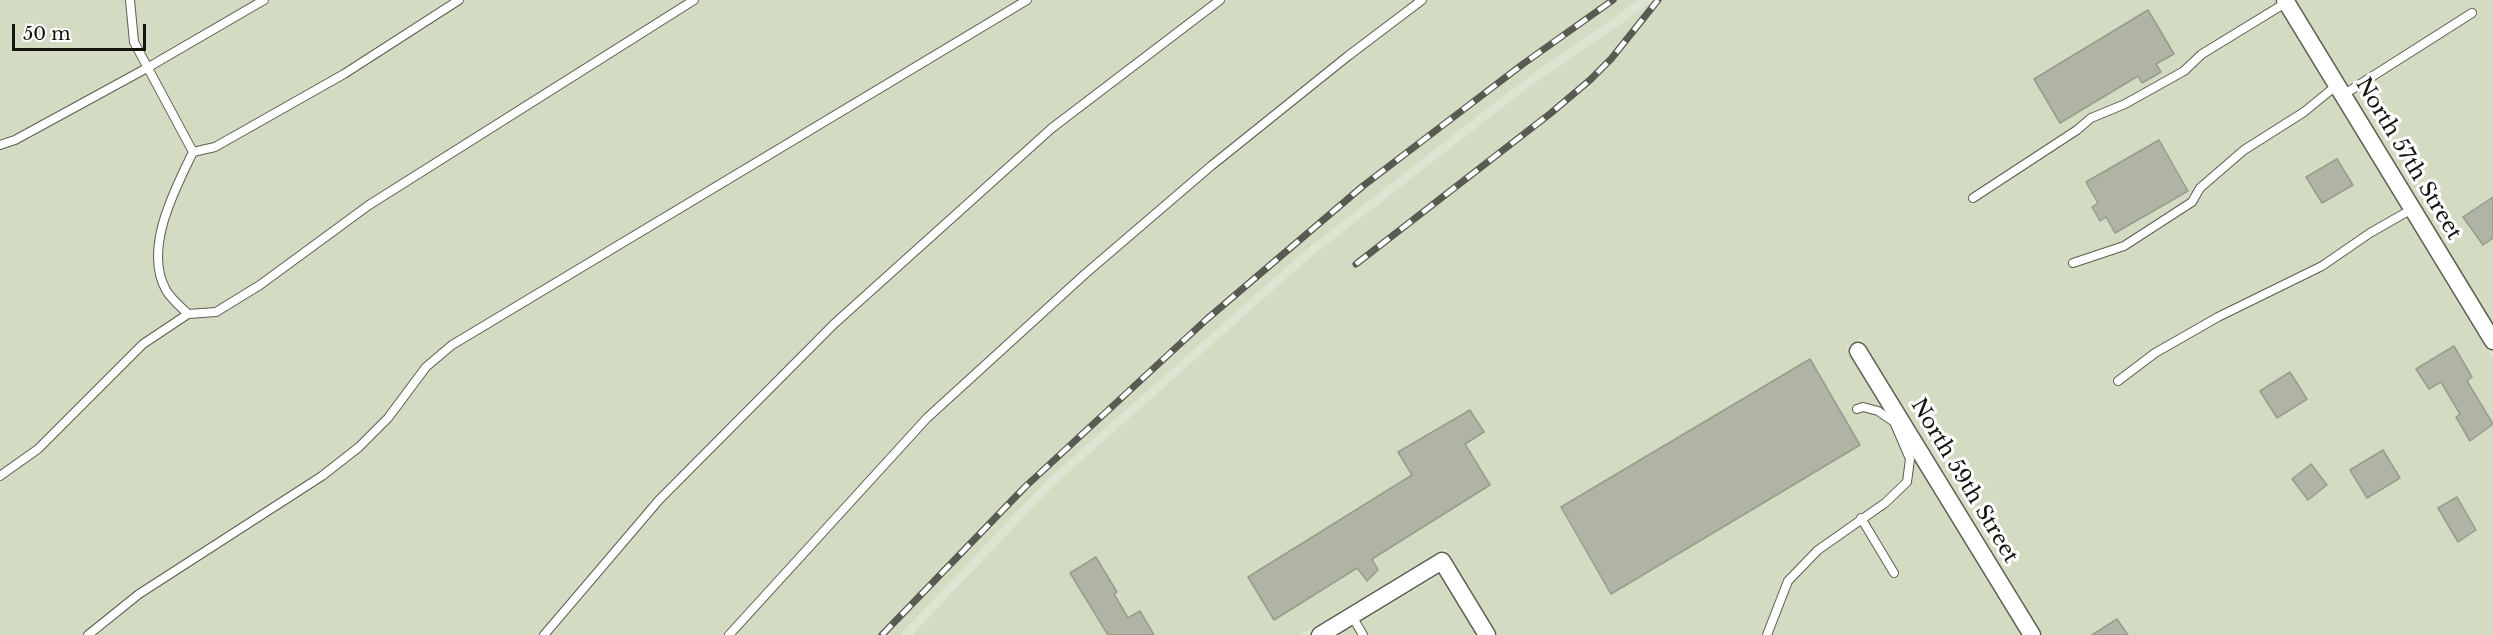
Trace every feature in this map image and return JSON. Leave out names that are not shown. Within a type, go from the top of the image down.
[{"type":"street","name":"North 57th Street","points":[[2287,1],[2493,341]]},
{"type":"street","name":"North 59th Street","points":[[1858,351],[2032,635]]},
{"type":"street","points":[[1320,635],[1442,561],[1487,635]]},
{"type":"lane","points":[[130,0],[134,42],[193,152]]},
{"type":"lane","points":[[0,146],[147,68],[264,0]]},
{"type":"lane","points":[[193,152],[215,147],[344,74],[459,0]]},
{"type":"lane","points":[[0,476],[38,449],[143,344],[188,314],[216,312],[225,307],[260,285],[369,205],[694,0]]},
{"type":"lane","points":[[88,635],[139,594],[322,476],[359,447],[388,418],[426,367],[452,345],[1027,0]]},
{"type":"lane","points":[[544,635],[659,500],[834,324],[1052,128],[1220,0]]},
{"type":"lane","points":[[729,635],[927,418],[1085,274],[1211,165],[1422,0]]},
{"type":"lane","points":[[1973,198],[2077,130],[2091,118],[2125,104],[2184,71],[2202,54],[2287,1]]},
{"type":"lane","points":[[2073,263],[2124,246],[2192,202],[2200,188],[2244,150],[2340,90],[2369,76],[2472,13]]},
{"type":"lane","points":[[188,314],[165,290],[158,263],[162,227],[174,192],[193,152]]},
{"type":"lane","points":[[2118,381],[2156,353],[2218,317],[2322,266],[2370,233],[2412,209]]},
{"type":"lane","points":[[1767,635],[1788,581],[1818,550],[1894,496],[1907,482],[1910,459],[1894,422],[1878,411],[1857,409]]},
{"type":"lane","points":[[1861,518],[1894,573]]},
{"type":"lane","points":[[1352,616],[1364,635]]},
{"type":"shaded area","points":[[0,0],[1639,0],[1520,83],[1302,253],[1047,480],[900,635],[0,635]]},
{"type":"shaded area","points":[[1655,0],[2274,0],[2493,359],[2493,635],[2043,635],[1861,338],[1845,348],[2021,635],[1498,635],[1445,548],[1300,635],[912,635],[1053,486],[1307,260],[1525,90]]},
{"type":"shaded area","points":[[2296,0],[2493,0],[2493,324]]},
{"type":"shaded area","points":[[1440,575],[1476,635],[1340,635]]},
{"type":"building","points":[[2148,10],[2174,54],[2156,64],[2161,72],[2142,83],[2138,76],[2060,123],[2034,79]]},
{"type":"building","points":[[2159,140],[2188,191],[2115,233],[2106,217],[2100,221],[2092,207],[2098,203],[2086,182]]},
{"type":"building","points":[[2337,159],[2353,185],[2322,203],[2306,177]]},
{"type":"building","points":[[2493,197],[2493,238],[2483,245],[2463,217]]},
{"type":"building","points":[[2454,346],[2472,377],[2467,381],[2493,424],[2470,441],[2456,417],[2460,414],[2441,382],[2429,389],[2416,369]]},
{"type":"building","points":[[1810,359],[1860,445],[1611,594],[1561,507]]},
{"type":"building","points":[[2290,372],[2307,399],[2277,418],[2260,391]]},
{"type":"building","points":[[1470,410],[1484,432],[1465,444],[1490,485],[1372,559],[1378,570],[1367,581],[1357,568],[1274,620],[1248,577],[1412,475],[1398,452]]},
{"type":"building","points":[[2383,450],[2400,478],[2367,498],[2350,470]]},
{"type":"building","points":[[2311,464],[2327,485],[2308,500],[2292,479]]},
{"type":"building","points":[[2457,497],[2476,530],[2458,542],[2438,508]]},
{"type":"building","points":[[1096,557],[1117,592],[1114,594],[1128,618],[1140,611],[1154,635],[1108,635],[1070,573]]},
{"type":"building","points":[[2117,619],[2128,635],[2092,635]]},
{"type":"railway","points":[[882,635],[1025,487],[1207,319],[1363,186],[1523,64],[1613,0]]},
{"type":"railway","points":[[1356,264],[1551,113],[1590,80],[1611,59],[1658,0]]}]
